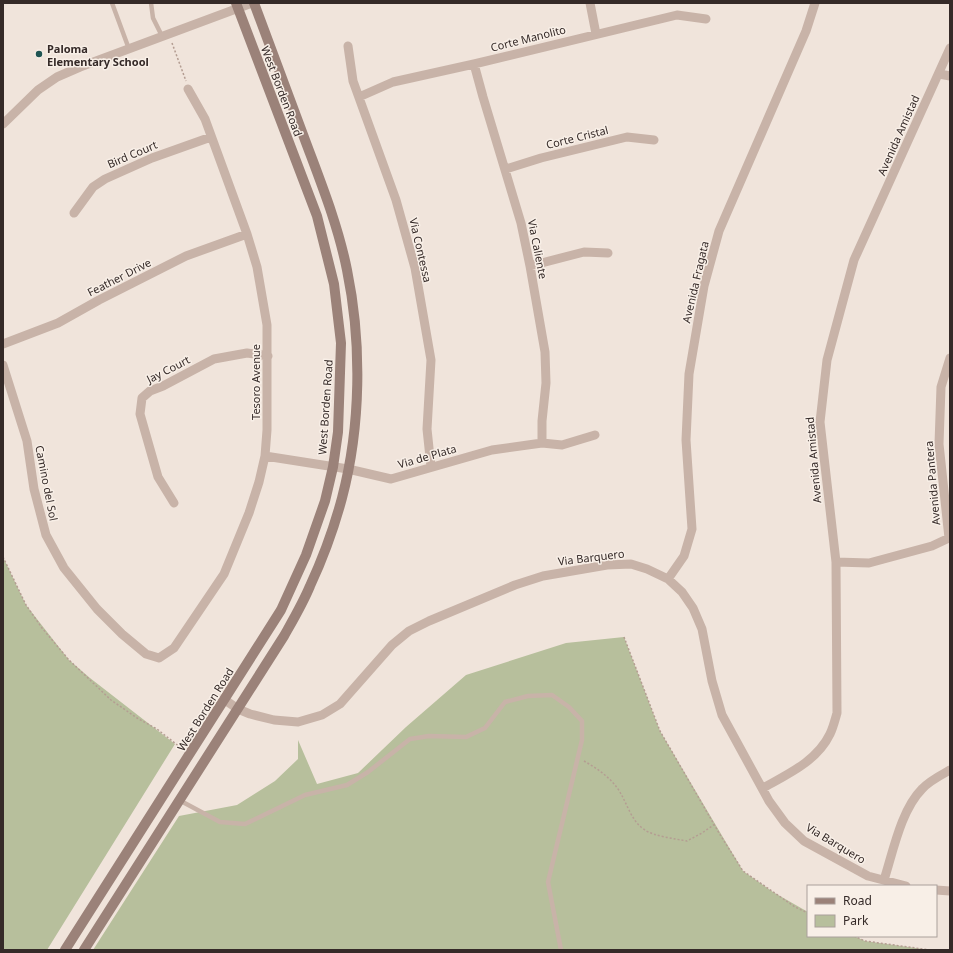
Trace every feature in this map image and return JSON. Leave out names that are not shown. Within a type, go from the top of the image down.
[{"type":"main road","name":"West Borden Road","points":[[84,950],[284,636],[310,588],[327,544],[342,498],[354,437],[357,376],[356,325],[347,270],[330,206],[253,3]]},
{"type":"main road","name":"West Borden Road","points":[[65,950],[281,610],[306,555],[325,501],[333,467],[338,432],[341,343],[334,284],[317,216],[237,6]]},
{"type":"street","points":[[3,124],[38,90],[57,78],[80,67],[166,35],[237,6],[253,3]]},
{"type":"street","points":[[590,3],[596,34]]},
{"type":"street","name":"Avenida Fragata","points":[[668,578],[684,556],[692,530],[686,440],[689,374],[704,286],[719,231],[806,31],[815,3]]},
{"type":"street","name":"Corte Manolito","points":[[359,97],[393,82],[677,15],[706,19]]},
{"type":"street","name":"Via Contessa","points":[[348,46],[353,81],[396,200],[414,268],[431,360],[427,429],[431,467]]},
{"type":"street","name":"Avenida Amistad","points":[[763,788],[803,766],[820,750],[830,734],[837,713],[836,562],[820,422],[827,360],[854,260],[950,48]]},
{"type":"street","name":"Via Caliente","points":[[474,64],[522,223],[530,266],[545,352],[546,383],[542,421],[542,443]]},
{"type":"street","points":[[938,74],[950,76]]},
{"type":"street","name":"Tesoro Avenue","points":[[159,658],[174,648],[224,574],[249,513],[259,482],[265,456],[267,430],[267,325],[257,267],[247,234],[205,119],[188,89]]},
{"type":"street","name":"Bird Court","points":[[74,213],[93,187],[105,179],[152,158],[211,137]]},
{"type":"street","name":"Corte Cristal","points":[[506,169],[541,158],[627,137],[654,140]]},
{"type":"street","name":"Feather Drive","points":[[3,344],[58,323],[186,256],[247,234]]},
{"type":"street","points":[[530,266],[584,252],[608,253]]},
{"type":"street","name":"Jay Court","points":[[174,503],[158,477],[140,414],[142,398],[150,390],[163,386],[214,359],[247,352],[268,356]]},
{"type":"street","name":"Avenida Pantera","points":[[836,562],[869,563],[932,546],[949,538],[939,444],[941,387],[950,358]]},
{"type":"street","name":"Camino del Sol","points":[[3,365],[27,441],[34,489],[46,535],[64,568],[97,609],[122,634],[146,654],[159,658]]},
{"type":"street","name":"Via de Plata","points":[[265,456],[348,469],[391,479],[492,450],[542,443],[562,445],[595,435]]},
{"type":"street","name":"Via Barquero","points":[[225,700],[238,709],[250,714],[268,718],[298,722],[322,715],[340,704],[392,645],[409,631],[429,621],[515,585],[543,576],[606,565],[631,564],[668,578],[682,592],[693,608],[702,629],[712,681],[722,715],[769,800],[785,823],[804,841],[868,876],[902,885]]},
{"type":"street","points":[[884,880],[904,817],[910,804],[922,788],[950,770]]},
{"type":"street","points":[[937,890],[950,891]]},
{"type":"lane","points":[[112,3],[129,49]]},
{"type":"lane","points":[[151,3],[154,18],[166,35]]},
{"type":"lane","points":[[179,800],[220,822],[245,824],[306,795],[347,785],[368,772],[410,739],[429,736],[466,737],[485,728],[505,702],[528,696],[552,695],[569,707],[582,721],[582,740],[548,882],[561,950]]},
{"type":"path","points":[[166,35],[188,89]]},
{"type":"path","points":[[3,557],[26,605],[42,628],[69,660],[111,700],[137,718],[157,729],[190,755]]},
{"type":"path","points":[[624,636],[660,731],[743,872],[795,907],[807,913]]},
{"type":"path","points":[[578,757],[595,767],[611,781],[621,793],[627,808],[635,821],[645,831],[687,841],[715,824]]},
{"type":"path","points":[[856,937],[865,941],[930,950]]},
{"type":"green space","points":[[3,557],[26,605],[69,660],[175,744],[47,950],[3,950]]},
{"type":"green space","points":[[624,637],[660,731],[743,871],[773,892],[807,911],[807,937],[856,937],[865,941],[930,950],[93,950],[179,816],[237,805],[275,781],[298,759],[298,740],[317,784],[358,773],[406,727],[466,675],[566,643]]},
{"type":"place","name":"Paloma Elementary School","points":[[39,54]]}]
